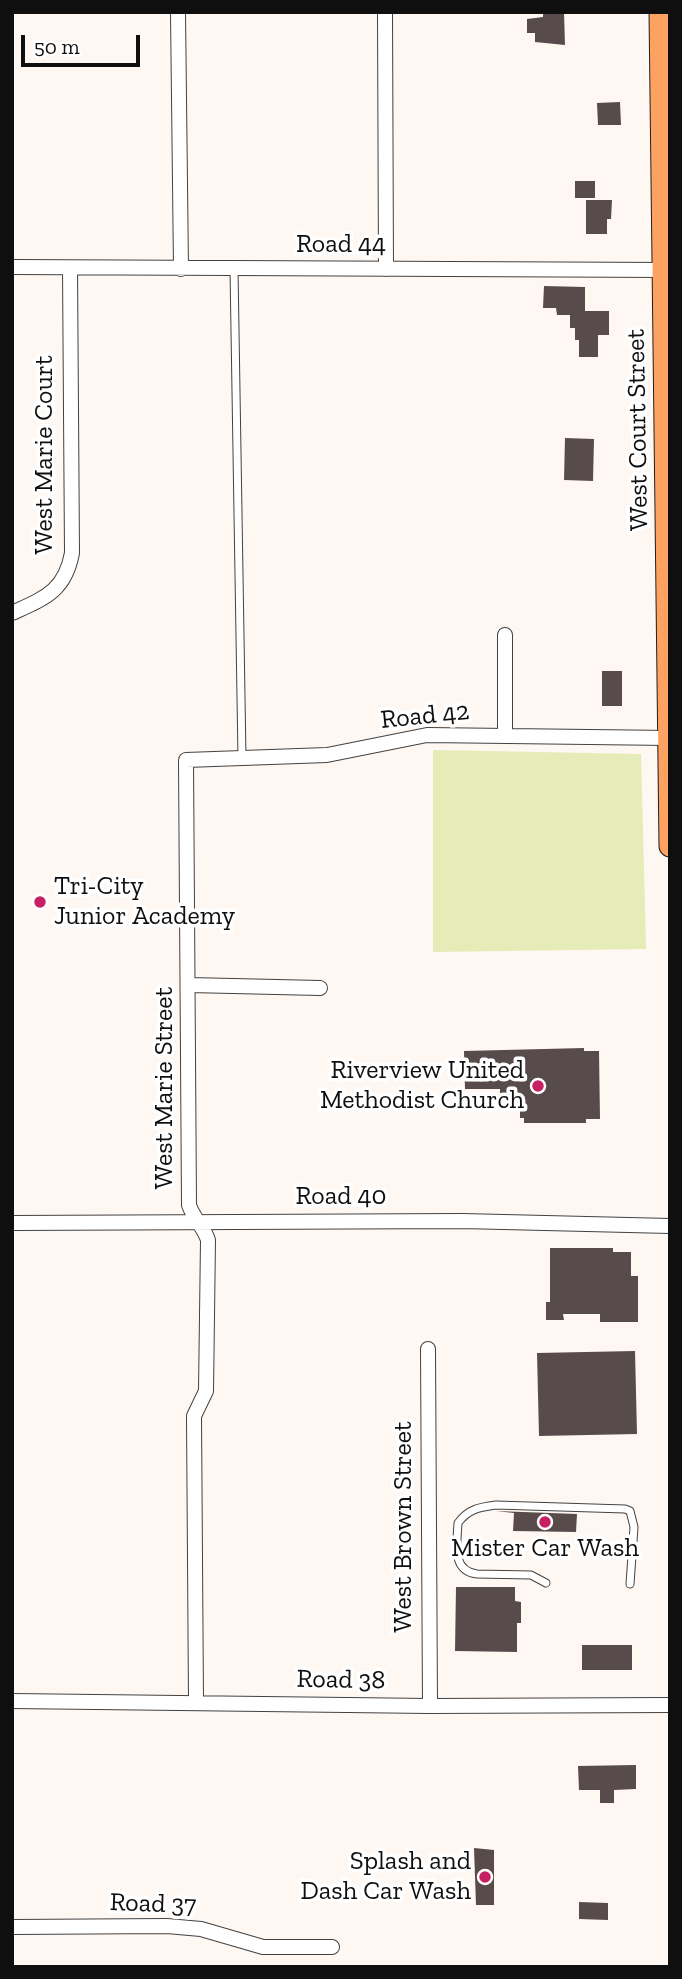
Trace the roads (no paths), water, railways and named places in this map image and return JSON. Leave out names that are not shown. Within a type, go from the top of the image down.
[{"type":"main road","name":"West Court Street","points":[[660,12],[665,39],[670,846]]},
{"type":"street","points":[[178,12],[181,269]]},
{"type":"street","points":[[385,12],[386,269]]},
{"type":"street","name":"Road 44","points":[[12,267],[667,270]]},
{"type":"street","name":"West Marie Court","points":[[12,613],[36,603],[58,587],[68,573],[72,553],[70,268]]},
{"type":"street","points":[[505,635],[505,735]]},
{"type":"street","name":"Road 42","points":[[186,760],[327,755],[427,735],[669,738]]},
{"type":"street","name":"West Marie Street","points":[[186,760],[189,1205],[205,1230],[208,1240],[206,1391],[194,1416],[196,1702]]},
{"type":"street","points":[[189,985],[320,988]]},
{"type":"street","name":"Road 40","points":[[12,1223],[462,1221],[670,1226]]},
{"type":"street","name":"West Brown Street","points":[[428,1349],[430,1706]]},
{"type":"street","name":"Road 38","points":[[12,1701],[430,1706],[670,1705]]},
{"type":"street","name":"Road 37","points":[[12,1927],[201,1928],[263,1947],[332,1947]]},
{"type":"lane","points":[[234,269],[242,758]]},
{"type":"lane","points":[[546,1583],[531,1575],[477,1574],[462,1569],[458,1559],[457,1533],[462,1517],[479,1507],[496,1504],[625,1509],[630,1511],[634,1527],[630,1584]]},
{"type":"place","name":"Tri-City Junior Academy","points":[[40,902]]},
{"type":"place","name":"Riverview United Methodist Church","points":[[538,1086]]},
{"type":"place","name":"Mister Car Wash","points":[[545,1522]]},
{"type":"place","name":"Splash and Dash Car Wash","points":[[485,1877]]}]
